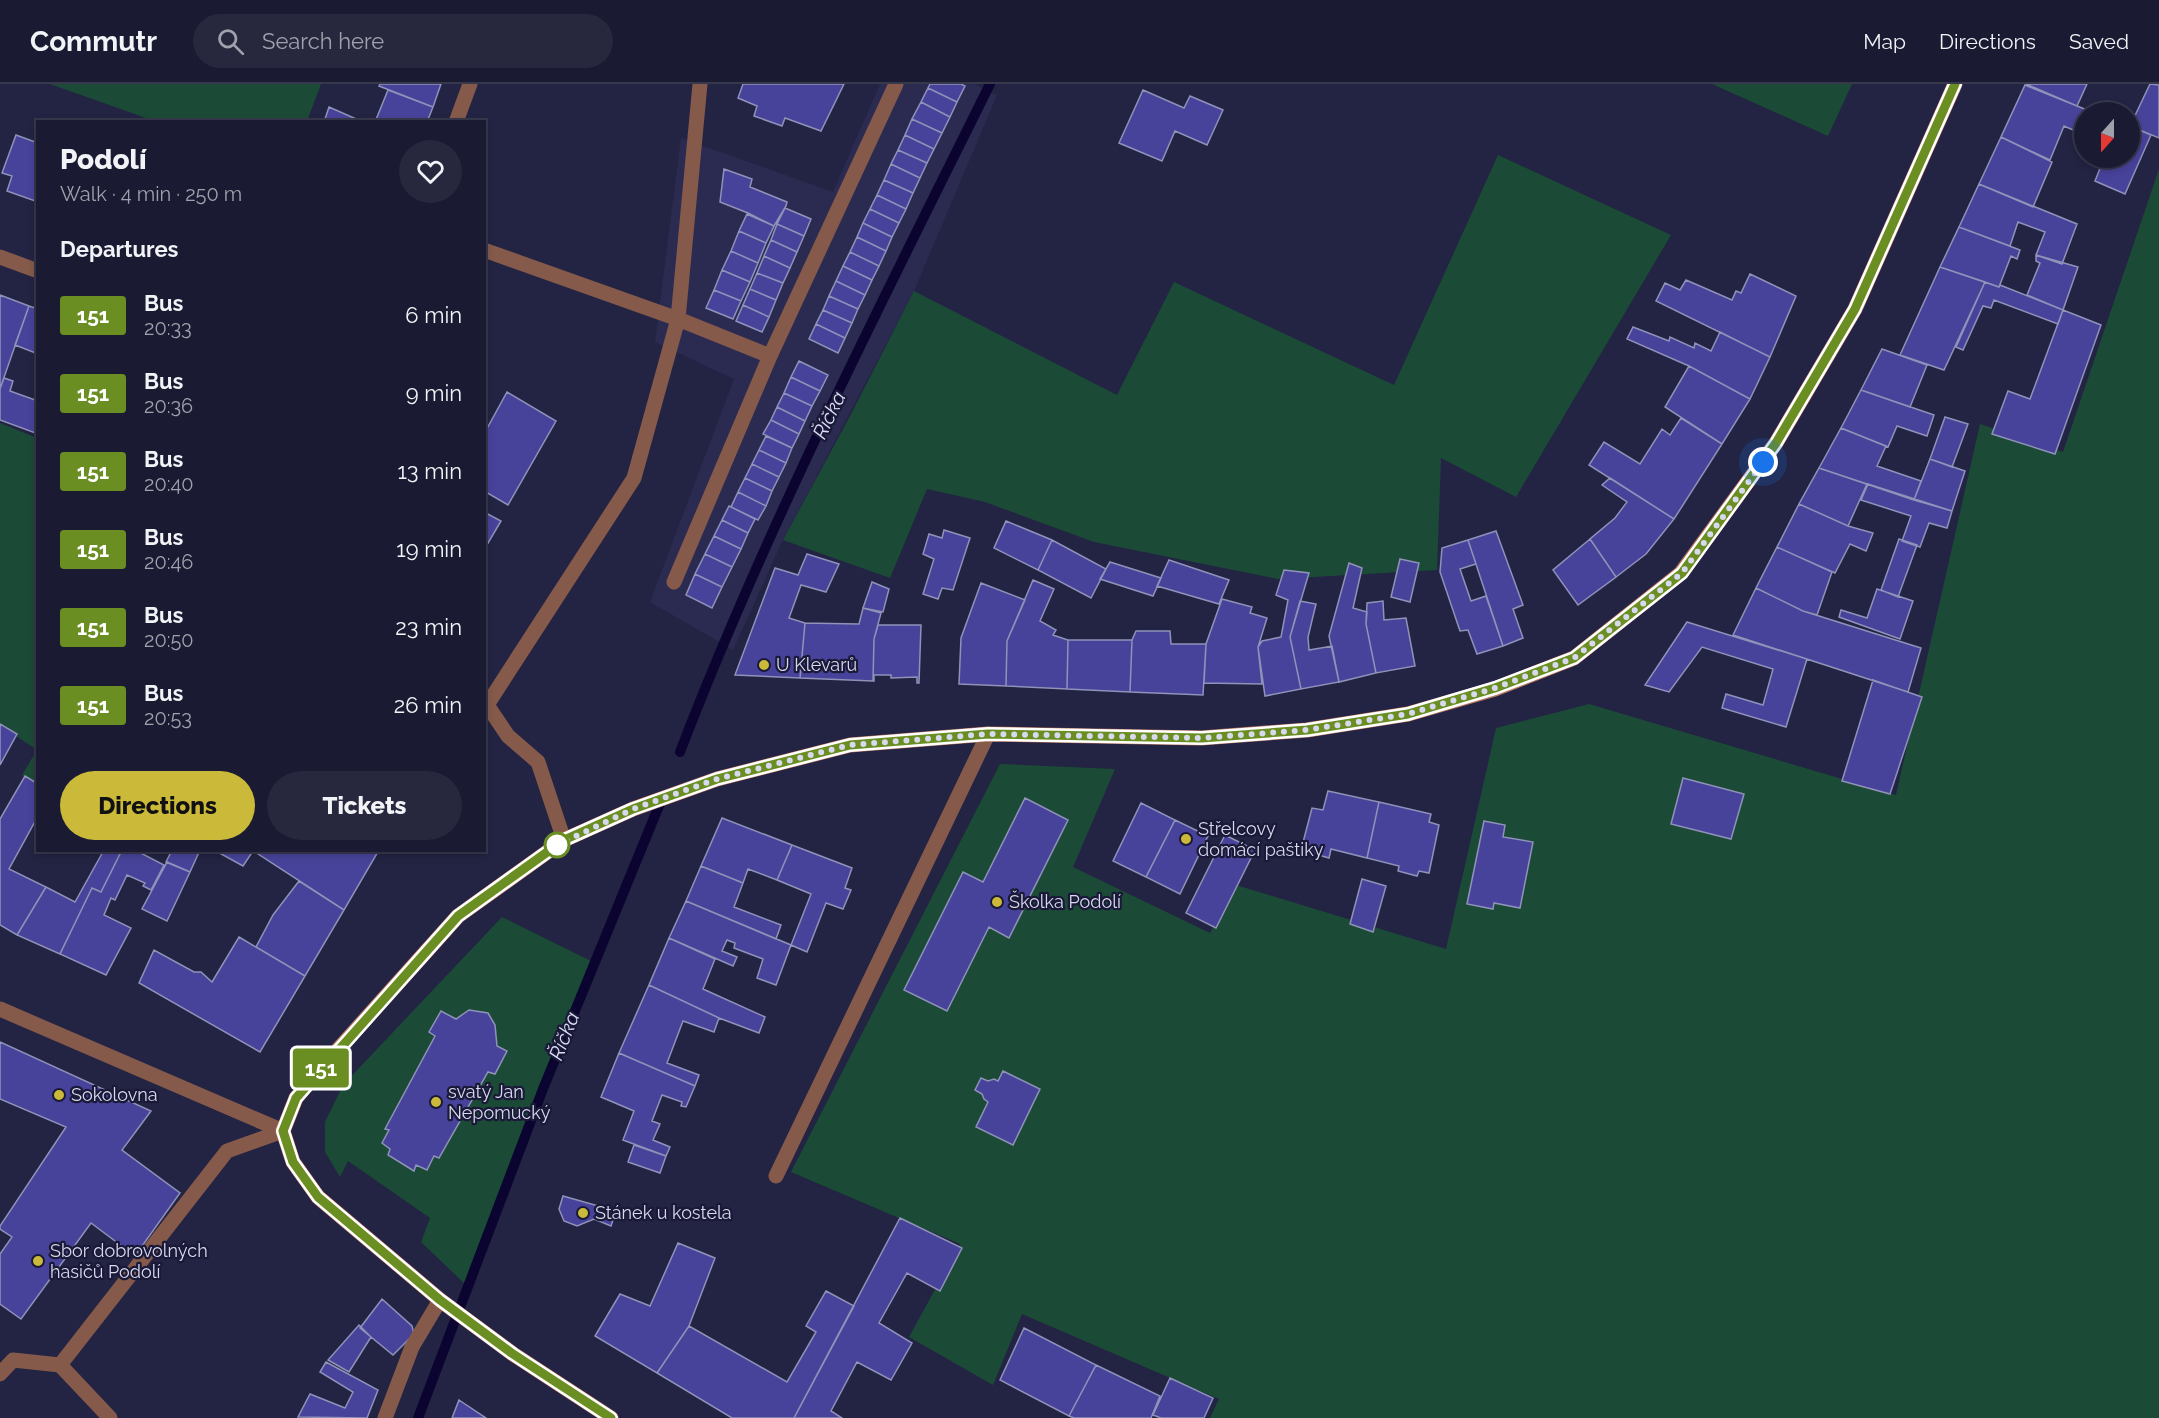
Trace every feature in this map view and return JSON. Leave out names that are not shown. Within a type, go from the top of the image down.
[{"type":"street","points":[[457,120],[470,84]]},
{"type":"street","points":[[564,840],[538,762],[508,736],[487,705],[634,478],[678,319],[700,84]]},
{"type":"street","points":[[674,582],[770,356],[896,84]]},
{"type":"street","points":[[611,1418],[489,1336],[440,1300],[318,1197],[293,1162],[283,1131],[296,1098],[458,916],[564,840],[633,809],[717,779],[850,745],[988,734],[1202,738],[1307,730],[1408,714],[1495,688],[1574,658],[1682,573],[1776,443],[1855,309],[1955,84]]},
{"type":"street","points":[[486,251],[678,319],[770,356]]},
{"type":"street","points":[[0,257],[36,270]]},
{"type":"street","points":[[776,1176],[988,734]]},
{"type":"street","points":[[0,1009],[283,1131]]},
{"type":"street","points":[[60,1365],[227,1151],[283,1131]]},
{"type":"street","points":[[385,1418],[412,1347],[440,1300]]},
{"type":"street","points":[[0,1374],[13,1360],[60,1365],[110,1418]]},
{"type":"shaded area","points":[[880,84],[974,84],[997,95],[914,291],[783,540],[733,650],[650,602],[734,379],[655,342],[681,138],[833,192]]},
{"type":"green space","points":[[50,84],[321,84],[307,120],[146,120],[146,118]]},
{"type":"green space","points":[[1712,84],[1852,84],[1828,136]]},
{"type":"green space","points":[[1498,155],[1671,235],[1516,497],[1441,458],[1437,570],[1278,579],[1094,542],[985,502],[927,489],[890,578],[783,540],[914,291],[1117,395],[1174,282],[1394,385]]},
{"type":"green space","points":[[2159,169],[2159,1418],[1210,1418],[1219,1399],[1022,1314],[993,1385],[909,1337],[960,1244],[791,1172],[1000,764],[1115,769],[1073,867],[1210,933],[1236,885],[1446,949],[1496,728],[1589,704],[1896,795],[1980,424],[2063,452]]},
{"type":"green space","points":[[0,423],[36,438],[36,749],[0,725]]},
{"type":"green space","points":[[36,752],[36,787],[22,775]]},
{"type":"green space","points":[[502,917],[599,965],[468,1287],[421,1242],[430,1218],[348,1161],[340,1177],[325,1152],[325,1122],[343,1085]]},
{"type":"building","points":[[380,84],[441,84],[433,107],[379,86]]},
{"type":"building","points":[[743,84],[844,84],[821,131],[785,118],[782,126],[754,116],[757,106],[738,98]]},
{"type":"building","points":[[930,84],[965,86],[957,102],[928,88]]},
{"type":"building","points":[[2026,84],[2087,84],[2079,102],[2074,102],[2074,105]]},
{"type":"building","points":[[2150,84],[2159,85],[2159,138],[2140,130],[2140,105]]},
{"type":"building","points":[[2025,85],[2074,105],[2074,130],[2064,126],[2050,160],[2001,137]]},
{"type":"building","points":[[928,88],[957,102],[950,117],[921,102]]},
{"type":"building","points":[[388,90],[433,107],[428,120],[376,120]]},
{"type":"building","points":[[1143,90],[1184,108],[1190,96],[1223,110],[1207,145],[1175,131],[1162,161],[1119,143]]},
{"type":"building","points":[[921,102],[950,117],[942,133],[912,119]]},
{"type":"building","points":[[329,107],[358,120],[325,120]]},
{"type":"building","points":[[912,119],[942,133],[934,149],[905,135]]},
{"type":"building","points":[[2140,130],[2151,135],[2140,160]]},
{"type":"building","points":[[16,135],[36,142],[36,201],[7,191],[12,176],[2,173]]},
{"type":"building","points":[[905,135],[934,149],[927,163],[898,150]]},
{"type":"building","points":[[2001,137],[2052,162],[2033,207],[1979,184]]},
{"type":"building","points":[[898,150],[927,163],[920,178],[891,164]]},
{"type":"building","points":[[891,164],[920,178],[913,193],[884,180]]},
{"type":"building","points":[[2100,168],[2136,168],[2125,194],[2095,181]]},
{"type":"building","points":[[724,169],[752,179],[750,187],[787,202],[774,226],[720,202]]},
{"type":"building","points":[[884,180],[913,193],[906,209],[877,195]]},
{"type":"building","points":[[1979,184],[2077,224],[2062,264],[2036,255],[2045,232],[2018,222],[2010,246],[1959,227]]},
{"type":"building","points":[[877,195],[906,209],[899,223],[870,209]]},
{"type":"building","points":[[785,208],[811,219],[804,236],[777,224]]},
{"type":"building","points":[[870,209],[899,223],[892,237],[863,223]]},
{"type":"building","points":[[747,214],[774,226],[766,243],[739,231]]},
{"type":"building","points":[[863,223],[892,237],[886,251],[857,237]]},
{"type":"building","points":[[777,224],[804,236],[797,252],[771,240]]},
{"type":"building","points":[[1959,227],[2020,250],[2017,259],[2011,256],[1999,287],[1940,267]]},
{"type":"building","points":[[739,231],[766,243],[758,263],[731,251]]},
{"type":"building","points":[[857,237],[886,251],[879,266],[850,252]]},
{"type":"building","points":[[771,240],[797,252],[790,268],[764,256]]},
{"type":"building","points":[[731,251],[758,263],[750,282],[722,270]]},
{"type":"building","points":[[850,252],[879,266],[872,280],[843,266]]},
{"type":"building","points":[[2036,255],[2078,267],[2063,310],[2027,295],[2040,263],[2036,261]]},
{"type":"building","points":[[764,256],[790,268],[783,283],[757,273]]},
{"type":"building","points":[[843,266],[872,280],[865,295],[836,281]]},
{"type":"building","points":[[1940,267],[1985,282],[1944,370],[1900,355]]},
{"type":"building","points":[[722,270],[750,282],[741,301],[714,290]]},
{"type":"building","points":[[757,273],[783,283],[776,300],[750,289]]},
{"type":"building","points":[[1750,274],[1796,296],[1770,357],[1656,301],[1665,283],[1680,290],[1686,280],[1732,300],[1736,291],[1741,293]]},
{"type":"building","points":[[836,281],[865,295],[858,309],[829,296]]},
{"type":"building","points":[[1985,282],[1999,287],[2000,285],[2063,310],[2058,324],[1994,300],[1991,308],[1983,306],[1963,350],[1956,347]]},
{"type":"building","points":[[750,289],[776,300],[769,317],[743,305]]},
{"type":"building","points":[[714,290],[741,301],[733,319],[706,308]]},
{"type":"building","points":[[0,295],[29,306],[1,386],[0,385]]},
{"type":"building","points":[[829,296],[858,309],[852,323],[823,310]]},
{"type":"building","points":[[743,305],[769,317],[762,332],[736,321]]},
{"type":"building","points":[[29,306],[36,308],[36,353],[15,345]]},
{"type":"building","points":[[823,310],[852,323],[845,338],[816,324]]},
{"type":"building","points":[[2063,310],[2101,325],[2055,454],[1992,434],[2008,391],[2030,399]]},
{"type":"building","points":[[816,324],[845,338],[838,353],[809,339]]},
{"type":"building","points":[[1633,327],[1669,341],[1670,337],[1694,348],[1695,343],[1711,351],[1720,332],[1770,357],[1750,399],[1689,366],[1627,339]]},
{"type":"building","points":[[1882,349],[1927,365],[1910,407],[1861,390]]},
{"type":"building","points":[[799,361],[828,375],[820,391],[791,377]]},
{"type":"building","points":[[1689,366],[1750,399],[1722,444],[1665,407]]},
{"type":"building","points":[[791,377],[820,391],[812,406],[784,393]]},
{"type":"building","points":[[4,378],[13,381],[10,391],[36,400],[36,433],[0,420],[0,389]]},
{"type":"building","points":[[1861,390],[1934,415],[1927,436],[1897,426],[1888,447],[1841,428]]},
{"type":"building","points":[[507,392],[556,421],[508,505],[486,492],[486,430]]},
{"type":"building","points":[[784,393],[812,406],[805,421],[777,407]]},
{"type":"building","points":[[777,407],[805,421],[799,434],[771,420]]},
{"type":"building","points":[[1945,417],[1968,424],[1952,467],[1930,459]]},
{"type":"building","points":[[1681,418],[1722,444],[1674,519],[1589,465],[1604,442],[1640,464],[1662,429],[1670,435]]},
{"type":"building","points":[[771,420],[799,434],[792,448],[763,434]]},
{"type":"building","points":[[1841,428],[1886,446],[1877,466],[1921,481],[1914,500],[1819,468]]},
{"type":"building","points":[[766,436],[792,448],[786,463],[759,450]]},
{"type":"building","points":[[759,450],[786,463],[779,477],[752,464]]},
{"type":"building","points":[[1930,459],[1965,471],[1952,511],[1914,500]]},
{"type":"building","points":[[752,464],[779,477],[772,491],[745,478]]},
{"type":"building","points":[[1819,468],[1867,484],[1848,526],[1799,504]]},
{"type":"building","points":[[745,478],[772,491],[766,506],[738,492]]},
{"type":"building","points":[[1610,478],[1674,519],[1646,554],[1616,577],[1590,539],[1615,518],[1627,502],[1602,485]]},
{"type":"building","points":[[1868,484],[1952,511],[1947,528],[1929,523],[1920,547],[1902,541],[1911,516],[1861,500]]},
{"type":"building","points":[[738,492],[766,506],[758,520],[731,507]]},
{"type":"building","points":[[1799,504],[1848,526],[1873,533],[1866,551],[1850,544],[1835,573],[1777,547]]},
{"type":"building","points":[[729,506],[755,519],[748,533],[722,520]]},
{"type":"building","points":[[486,513],[501,521],[486,547]]},
{"type":"building","points":[[722,520],[748,533],[741,549],[714,536]]},
{"type":"building","points":[[1006,521],[1052,540],[1038,570],[994,548]]},
{"type":"building","points":[[944,530],[970,538],[953,590],[942,588],[938,599],[923,594],[934,559],[923,554],[929,534],[942,538]]},
{"type":"building","points":[[1496,531],[1523,605],[1513,609],[1523,638],[1503,646],[1468,540]]},
{"type":"building","points":[[714,536],[741,549],[732,567],[705,554]]},
{"type":"building","points":[[1590,539],[1616,577],[1578,605],[1553,570]]},
{"type":"building","points":[[1899,539],[1917,545],[1898,597],[1881,590]]},
{"type":"building","points":[[1052,540],[1106,569],[1091,598],[1038,570]]},
{"type":"building","points":[[1468,540],[1476,564],[1460,569],[1471,601],[1486,596],[1503,646],[1477,654],[1468,630],[1460,631],[1440,572],[1442,548]]},
{"type":"building","points":[[1777,547],[1832,572],[1817,615],[1803,611],[1756,588]]},
{"type":"building","points":[[705,554],[732,567],[722,587],[695,574]]},
{"type":"building","points":[[807,554],[839,564],[826,592],[801,585],[789,618],[805,623],[800,678],[735,675],[775,568],[798,575]]},
{"type":"building","points":[[1400,559],[1419,563],[1410,602],[1391,597]]},
{"type":"building","points":[[1169,560],[1229,580],[1219,604],[1157,586]]},
{"type":"building","points":[[1110,562],[1161,578],[1153,596],[1100,579]]},
{"type":"building","points":[[1349,563],[1362,568],[1353,608],[1367,612],[1366,624],[1376,673],[1339,682],[1329,636]]},
{"type":"building","points":[[1284,570],[1309,573],[1290,637],[1301,689],[1265,696],[1258,647],[1262,641],[1281,637],[1288,600],[1276,595]]},
{"type":"building","points":[[695,574],[722,587],[712,608],[686,595]]},
{"type":"building","points":[[1033,580],[1054,589],[1040,621],[1056,630],[1053,635],[1068,640],[1067,689],[1006,686],[1007,641]]},
{"type":"building","points":[[872,582],[889,589],[883,612],[863,608]]},
{"type":"building","points":[[981,583],[1025,600],[1007,641],[1006,686],[959,684],[961,638]]},
{"type":"building","points":[[1756,588],[1803,611],[1921,648],[1908,692],[1733,635]]},
{"type":"building","points":[[1877,589],[1913,601],[1900,639],[1839,617],[1841,610],[1867,618]]},
{"type":"building","points":[[1222,599],[1252,607],[1250,613],[1267,618],[1258,647],[1262,684],[1204,683],[1206,644]]},
{"type":"building","points":[[1300,601],[1316,604],[1308,637],[1309,650],[1332,646],[1339,682],[1301,689],[1290,637]]},
{"type":"building","points":[[1383,601],[1384,620],[1406,618],[1415,666],[1376,673],[1366,624],[1367,603]]},
{"type":"building","points":[[863,608],[881,613],[874,639],[873,681],[800,678],[805,623],[859,624]]},
{"type":"building","points":[[1687,622],[1807,659],[1786,727],[1722,708],[1726,694],[1763,705],[1773,669],[1702,647],[1669,692],[1645,685]]},
{"type":"building","points":[[878,625],[921,625],[919,683],[917,683],[917,677],[891,678],[891,675],[874,675],[873,681],[874,639]]},
{"type":"building","points":[[1136,631],[1170,631],[1171,644],[1206,644],[1203,695],[1130,692],[1132,640]]},
{"type":"building","points":[[1068,640],[1132,640],[1130,692],[1067,689]]},
{"type":"building","points":[[1873,680],[1922,697],[1890,794],[1842,781]]},
{"type":"building","points":[[0,724],[17,734],[0,765]]},
{"type":"building","points":[[25,776],[36,783],[36,820],[9,869],[46,887],[17,935],[0,925],[0,819]]},
{"type":"building","points":[[1683,778],[1744,794],[1731,839],[1671,824]]},
{"type":"building","points":[[1328,791],[1379,802],[1367,858],[1331,849],[1329,858],[1301,850],[1312,808],[1323,810]]},
{"type":"building","points":[[1025,798],[1068,820],[1009,938],[989,927],[947,1011],[904,990],[963,872],[983,882]]},
{"type":"building","points":[[1379,802],[1431,814],[1429,822],[1439,825],[1429,873],[1419,871],[1417,876],[1398,871],[1399,866],[1367,858]]},
{"type":"building","points":[[1141,803],[1175,820],[1146,877],[1113,861]]},
{"type":"building","points":[[722,818],[792,845],[777,880],[748,869],[743,883],[701,866]]},
{"type":"building","points":[[1175,820],[1208,836],[1180,894],[1146,877]]},
{"type":"building","points":[[1484,821],[1505,825],[1503,837],[1533,842],[1520,908],[1494,903],[1493,909],[1467,904]]},
{"type":"building","points":[[1225,835],[1255,850],[1216,928],[1186,913]]},
{"type":"building","points":[[792,845],[852,868],[845,888],[851,890],[843,909],[826,903],[807,952],[791,945],[811,894],[777,880]]},
{"type":"building","points":[[103,852],[121,852],[101,892],[92,888],[60,954],[17,935],[46,887],[75,902]]},
{"type":"building","points":[[121,852],[139,852],[164,865],[151,890],[143,886],[145,883],[127,875],[115,900],[111,898],[104,915],[131,928],[106,975],[60,954],[92,888],[101,892]]},
{"type":"building","points":[[171,852],[199,852],[190,872],[166,862]]},
{"type":"building","points":[[218,852],[252,852],[243,866]]},
{"type":"building","points":[[255,852],[378,852],[344,910]]},
{"type":"building","points":[[167,862],[190,872],[167,921],[142,909]]},
{"type":"building","points":[[701,866],[743,883],[734,907],[781,925],[776,939],[686,901]]},
{"type":"building","points":[[1362,879],[1386,886],[1373,932],[1350,924]]},
{"type":"building","points":[[299,881],[344,910],[305,976],[256,947],[273,915]]},
{"type":"building","points":[[686,901],[791,945],[776,985],[757,978],[763,959],[734,948],[735,943],[727,940],[722,951],[737,957],[733,966],[669,938]]},
{"type":"building","points":[[239,937],[305,976],[260,1052],[139,983],[154,950],[194,972],[201,972],[212,982]]},
{"type":"building","points":[[669,938],[715,959],[703,989],[765,1017],[759,1033],[719,1018],[649,985]]},
{"type":"building","points":[[649,985],[719,1018],[714,1032],[683,1021],[667,1063],[699,1075],[695,1086],[619,1053]]},
{"type":"building","name":"svatý Jan Nepomucký","points":[[469,1010],[488,1013],[495,1025],[497,1046],[507,1051],[495,1074],[488,1072],[439,1158],[434,1156],[427,1170],[416,1165],[414,1171],[388,1155],[390,1149],[382,1143],[389,1130],[385,1129],[435,1036],[429,1032],[441,1011],[456,1019]]},
{"type":"building","points":[[0,1042],[151,1111],[122,1150],[180,1193],[135,1256],[91,1223],[21,1319],[0,1304],[0,1254],[12,1237],[0,1229],[0,1226],[66,1127],[0,1099]]},
{"type":"building","points":[[619,1053],[695,1086],[686,1107],[681,1106],[682,1102],[662,1095],[652,1121],[660,1124],[653,1140],[670,1147],[666,1156],[623,1140],[634,1111],[601,1097]]},
{"type":"building","points":[[1003,1071],[1040,1089],[1013,1145],[976,1127],[988,1102],[982,1094],[975,1090],[981,1078],[998,1081]]},
{"type":"building","points":[[634,1145],[666,1156],[660,1173],[628,1162]]},
{"type":"building","points":[[563,1196],[616,1211],[611,1226],[594,1219],[577,1226],[564,1221],[559,1209]]},
{"type":"building","points":[[900,1218],[962,1248],[940,1291],[907,1273],[879,1323],[912,1343],[891,1380],[857,1362],[831,1411],[842,1418],[794,1418]]},
{"type":"building","points":[[678,1243],[715,1258],[689,1326],[657,1373],[595,1336],[620,1294],[650,1306]]},
{"type":"building","points":[[826,1291],[854,1306],[794,1418],[732,1418],[657,1373],[689,1326],[787,1382],[816,1332],[806,1326]]},
{"type":"building","points":[[382,1299],[412,1326],[414,1334],[393,1355],[360,1328]]},
{"type":"building","points":[[359,1325],[371,1337],[349,1372],[328,1360]]},
{"type":"building","points":[[1024,1328],[1096,1365],[1069,1416],[1000,1380]]},
{"type":"building","points":[[326,1362],[378,1390],[367,1418],[298,1417],[310,1394],[345,1408],[353,1392],[320,1372]]},
{"type":"building","points":[[1096,1365],[1160,1396],[1151,1418],[1074,1418],[1069,1416]]},
{"type":"building","points":[[1170,1378],[1213,1398],[1204,1418],[1161,1418],[1153,1415]]},
{"type":"building","points":[[459,1400],[486,1418],[452,1418]]},
{"type":"waterway","name":"Říčka","points":[[680,752],[750,582],[788,498],[990,84]]},
{"type":"waterway","name":"Říčka","points":[[418,1418],[543,1089],[663,796]]},
{"type":"bus line","name":"151","points":[[611,1418],[513,1354],[440,1300],[318,1197],[293,1162],[283,1131],[296,1098],[317,1072],[458,916],[564,840],[633,809],[717,779],[850,745],[988,734],[1202,738],[1307,730],[1408,714],[1495,688],[1574,658],[1682,573],[1776,443],[1855,309],[1955,84]]},
{"type":"place","name":"U Klevarů","points":[[764,665]]},
{"type":"place","name":"Střelcovy domácí paštiky","points":[[1186,839]]},
{"type":"place","name":"Školka Podolí","points":[[997,902]]},
{"type":"place","name":"Sokolovna","points":[[59,1095]]},
{"type":"place","name":"svatý Jan Nepomucký","points":[[436,1102]]},
{"type":"place","name":"Stánek u kostela","points":[[583,1213]]},
{"type":"place","name":"Sbor dobrovolných hasičů Podolí","points":[[38,1261]]},
{"type":"route","points":[[557,845],[633,809],[717,779],[850,745],[988,734],[1202,738],[1307,730],[1408,714],[1495,688],[1574,658],[1682,573],[1763,462]]}]
